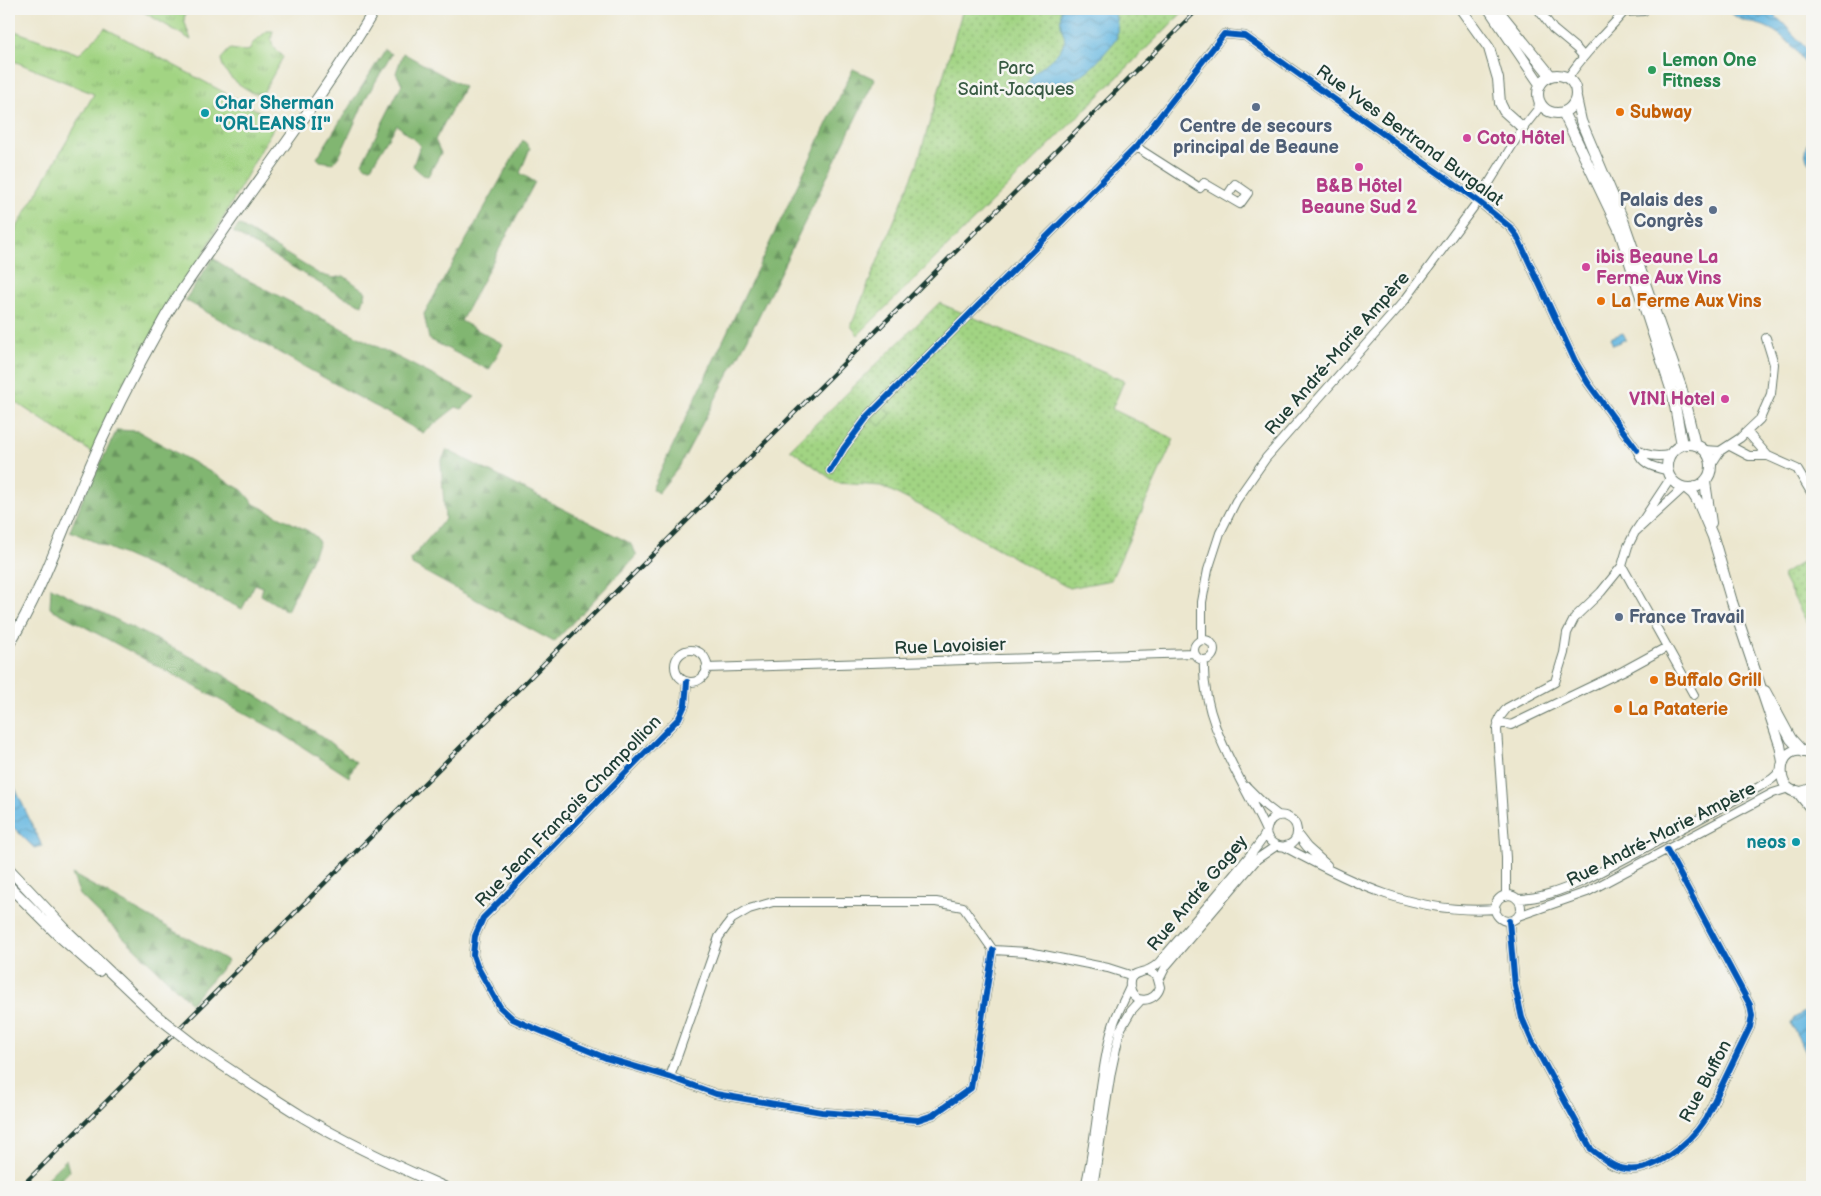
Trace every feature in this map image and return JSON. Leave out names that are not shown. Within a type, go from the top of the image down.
[{"type":"main road","points":[[9,644],[26,616],[43,581],[84,479],[107,430],[164,320],[191,277],[330,80],[374,9]]},
{"type":"main road","points":[[1461,9],[1489,48],[1498,79],[1500,103],[1504,111],[1523,128]]},
{"type":"main road","points":[[1489,9],[1540,84]]},
{"type":"main road","points":[[1497,9],[1551,76]]},
{"type":"main road","points":[[1576,98],[1569,109],[1563,112],[1552,113],[1543,108],[1537,96],[1540,84],[1551,76],[1568,78],[1575,87],[1581,121],[1623,220],[1700,447],[1710,459],[1711,465],[1705,482],[1694,488],[1685,488]]},
{"type":"main road","points":[[1563,112],[1619,229],[1673,396],[1682,445]]},
{"type":"main road","points":[[1700,447],[1682,445],[1672,451],[1669,455],[1668,475],[1693,494],[1698,502],[1713,537],[1732,602],[1780,745],[1783,780],[1812,810]]},
{"type":"main road","points":[[1705,482],[1713,537]]},
{"type":"main road","points":[[1760,683],[1791,740],[1807,753]]},
{"type":"main road","points":[[1782,766],[1792,753],[1807,753]]},
{"type":"main road","points":[[1793,789],[1807,791],[1812,788]]},
{"type":"main road","points":[[9,868],[69,934],[153,1013]]},
{"type":"main road","points":[[9,886],[59,936],[126,993],[203,1052],[268,1095],[338,1136],[392,1164],[444,1187]]},
{"type":"street","points":[[1538,9],[1553,29],[1578,49],[1583,56]]},
{"type":"street","points":[[1568,78],[1583,56],[1624,12],[1644,11]]},
{"type":"street","name":"Rue Yves Bertrand Burgalat","points":[[1136,147],[1224,34],[1244,36],[1478,201],[1510,228],[1517,236],[1575,361],[1588,383],[1644,462],[1668,475]]},
{"type":"street","name":"Rue André-Marie Ampère","points":[[1194,653],[1194,646],[1202,639],[1202,602],[1208,570],[1220,533],[1236,501],[1266,458],[1404,300],[1478,201],[1523,128],[1538,109],[1540,103]]},
{"type":"street","points":[[830,471],[844,448],[868,416],[1136,147],[1200,188],[1204,183],[1227,196]]},
{"type":"street","points":[[1711,465],[1720,451],[1740,438],[1760,419],[1771,394],[1774,364],[1766,338]]},
{"type":"street","points":[[1747,432],[1768,456]]},
{"type":"street","points":[[1730,446],[1749,456],[1768,456],[1797,469],[1812,494]]},
{"type":"street","points":[[1700,447],[1720,451]]},
{"type":"street","points":[[1637,450],[1656,457],[1669,455]]},
{"type":"street","points":[[1509,921],[1498,916],[1496,909],[1497,902],[1506,896],[1506,858],[1498,722],[1502,712],[1511,704],[1543,690],[1555,682],[1564,653],[1567,633],[1575,617],[1601,592],[1622,566],[1628,546],[1635,532],[1668,475]]},
{"type":"street","points":[[1635,532],[1685,488]]},
{"type":"street","points":[[1622,566],[1694,695]]},
{"type":"street","points":[[1194,653],[1198,658],[1204,660],[1210,658],[1215,649],[1212,642],[1202,639]]},
{"type":"street","points":[[1498,722],[1512,725],[1623,671],[1667,647]]},
{"type":"street","points":[[690,651],[699,653],[705,659],[706,668],[700,679],[687,682],[679,677],[675,669],[676,660],[682,653],[690,651]]},
{"type":"street","name":"Rue Lavoisier","points":[[706,668],[1194,653]]},
{"type":"street","points":[[1204,660],[1205,689],[1216,728],[1232,765],[1266,831],[1269,841],[1276,846],[1285,846],[1293,842],[1297,834]]},
{"type":"street","name":"Rue Jean François Champollion","points":[[687,682],[685,705],[679,718],[491,910],[479,926],[473,955],[486,984],[500,1007],[514,1018],[606,1058],[670,1077],[716,1094],[822,1112],[918,1120],[933,1115],[971,1088],[993,950]]},
{"type":"street","name":"Rue André-Marie Ampère","points":[[1506,896],[1517,899],[1532,898],[1562,890],[1583,881],[1759,788],[1772,779],[1782,766]]},
{"type":"street","points":[[1242,782],[1278,816]]},
{"type":"street","name":"Rue André-Marie Ampère","points":[[1509,921],[1518,916],[1587,892],[1773,793],[1793,789]]},
{"type":"street","points":[[1266,831],[1268,823],[1278,816],[1287,816],[1294,821],[1297,834],[1306,847],[1334,872]]},
{"type":"street","name":"Rue André Gagey","points":[[1148,971],[1162,959],[1251,854],[1266,831]]},
{"type":"street","name":"Rue André Gagey","points":[[1159,980],[1166,966],[1257,859],[1276,846]]},
{"type":"street","points":[[1285,846],[1370,889],[1410,902],[1452,909],[1496,909]]},
{"type":"street","name":"Rue Buffon","points":[[1509,921],[1515,986],[1522,1018],[1532,1041],[1591,1149],[1605,1161],[1621,1169],[1636,1169],[1650,1166],[1665,1159],[1697,1132],[1705,1120],[1750,1027],[1752,1016],[1750,1005],[1667,850]]},
{"type":"street","points":[[1517,899],[1520,905],[1518,916]]},
{"type":"street","points":[[670,1077],[719,937],[732,919],[749,909],[773,902],[936,902],[963,907],[993,950],[1029,952],[1108,968],[1133,976]]},
{"type":"street","points":[[1085,1187],[1092,1155],[1107,1050],[1116,1016],[1130,987],[1133,976],[1139,971],[1148,971],[1154,974],[1159,980],[1160,987],[1157,994],[1150,1000],[1141,1000],[1134,995],[1130,987]]},
{"type":"street","points":[[1093,1187],[1111,1072],[1120,1030],[1130,1011],[1141,1000]]},
{"type":"green space","points":[[139,9],[186,9],[184,20],[191,40]]},
{"type":"green space","name":"Parc Saint-Jacques","points":[[963,9],[1186,9],[858,335],[851,326],[917,165]]},
{"type":"green space","points":[[105,28],[277,121],[93,453],[9,398],[9,241],[94,94],[9,59],[9,29],[79,54]]},
{"type":"green space","points":[[267,31],[273,31],[273,46],[283,57],[263,93],[253,93],[225,71],[221,59],[230,49],[250,50],[252,44]]},
{"type":"green space","points":[[385,50],[392,54],[367,96],[340,155],[333,163],[320,161],[317,158]]},
{"type":"green space","points":[[403,53],[464,87],[435,140],[441,153],[428,176],[423,175],[413,166],[420,145],[397,125],[371,167],[366,167],[362,163],[402,84],[396,73]]},
{"type":"green space","points":[[853,69],[875,79],[748,338],[679,467],[658,493],[652,489]]},
{"type":"green space","points":[[523,140],[530,148],[520,173],[535,182],[461,321],[503,344],[489,370],[429,339],[424,314]]},
{"type":"green space","points":[[239,225],[319,274],[333,278],[344,276],[366,292],[362,305],[336,293],[233,232]]},
{"type":"green space","points":[[213,258],[236,274],[475,397],[462,409],[456,407],[423,433],[185,300]]},
{"type":"green space","points":[[939,303],[1124,381],[1112,409],[1174,439],[1111,580],[1069,588],[881,486],[837,483],[790,449]]},
{"type":"green space","points":[[883,407],[891,414],[880,426],[872,419]]},
{"type":"green space","points":[[117,430],[138,431],[242,490],[254,504],[308,531],[316,537],[319,543],[287,611],[261,595],[263,587],[255,584],[242,609],[70,531],[84,496]]},
{"type":"green space","points":[[447,450],[630,543],[637,555],[554,642],[412,565],[411,559],[445,519],[441,462]]},
{"type":"green space","points":[[1812,556],[1812,632],[1782,575]]},
{"type":"green space","points":[[51,587],[209,666],[317,733],[356,762],[349,777],[281,733],[50,608]]},
{"type":"green space","points":[[72,874],[228,961],[191,1003],[80,895]]},
{"type":"green space","points":[[66,1159],[69,1171],[55,1187],[38,1187]]},
{"type":"water","points":[[1061,9],[1114,9],[1117,28],[1116,39],[1096,63],[1070,81],[1060,84],[1026,87],[1033,75],[1056,55],[1064,43]]},
{"type":"water","points":[[1728,9],[1763,17],[1764,9],[1770,9],[1770,12],[1783,23],[1812,55],[1812,75],[1798,54],[1781,36],[1766,27],[1736,17]]},
{"type":"water","points":[[1812,137],[1812,166],[1805,152],[1807,144]]},
{"type":"water","points":[[1623,333],[1626,339],[1613,345],[1610,338]]},
{"type":"water","points":[[9,775],[42,846],[34,848],[9,823]]},
{"type":"water","points":[[1812,1008],[1812,1064],[1791,1024],[1794,1018]]},
{"type":"railway","points":[[21,1187],[1198,9]]},
{"type":"cycle path","points":[[830,471],[844,448],[868,416],[1136,147],[1224,34],[1245,36],[1478,201],[1510,227],[1517,236],[1575,361],[1588,383],[1637,450]]},
{"type":"cycle path","points":[[687,682],[685,705],[679,718],[483,918],[475,936],[473,955],[477,966],[500,1007],[513,1019],[606,1058],[670,1077],[716,1094],[822,1112],[918,1120],[933,1115],[971,1088],[993,950]]},
{"type":"cycle path","points":[[1509,921],[1515,986],[1522,1018],[1532,1041],[1591,1149],[1608,1163],[1620,1168],[1644,1168],[1657,1163],[1680,1148],[1705,1120],[1750,1027],[1752,1016],[1750,1005],[1667,850]]},
{"type":"place","name":"Lemon One Fitness","points":[[1652,70]]},
{"type":"place","name":"Centre de secours principal de Beaune","points":[[1256,107]]},
{"type":"place","name":"Subway","points":[[1620,112]]},
{"type":"place","name":"Char Sherman \"ORLEANS II\"","points":[[205,113]]},
{"type":"place","name":"Coto Hôtel","points":[[1467,138]]},
{"type":"place","name":"B&B Hôtel Beaune Sud 2","points":[[1359,167]]},
{"type":"place","name":"Palais des Congrès","points":[[1713,210]]},
{"type":"place","name":"ibis Beaune La Ferme Aux Vins","points":[[1586,267]]},
{"type":"place","name":"La Ferme Aux Vins","points":[[1601,301]]},
{"type":"place","name":"VINI Hotel","points":[[1725,399]]},
{"type":"place","name":"France Travail","points":[[1619,617]]},
{"type":"place","name":"Buffalo Grill","points":[[1654,680]]},
{"type":"place","name":"La Pataterie","points":[[1618,709]]},
{"type":"place","name":"neos","points":[[1796,842]]}]
